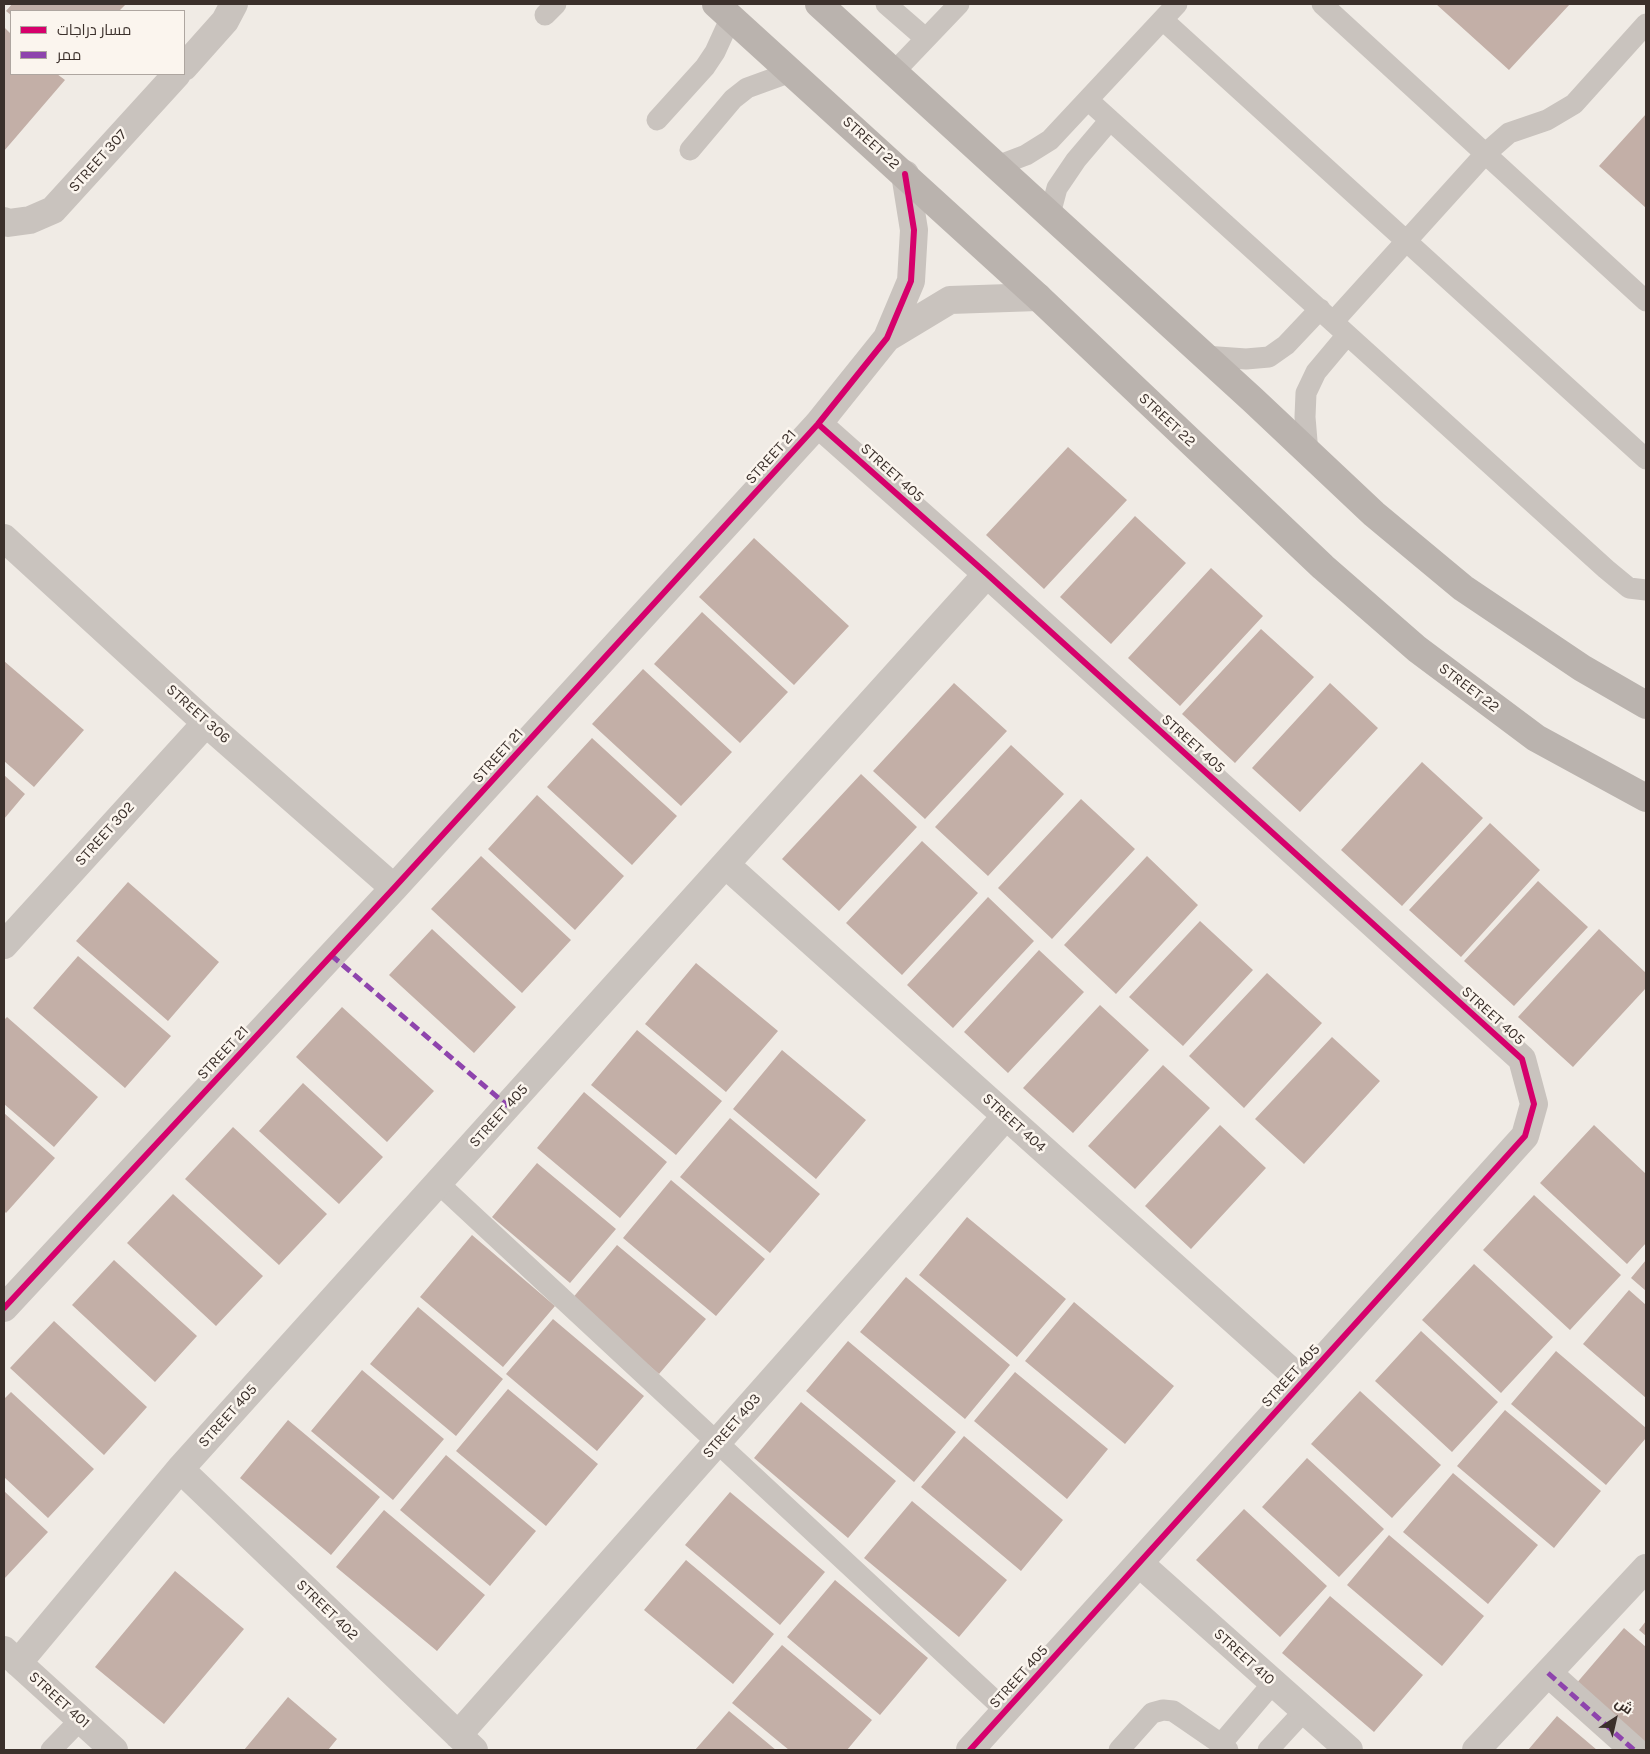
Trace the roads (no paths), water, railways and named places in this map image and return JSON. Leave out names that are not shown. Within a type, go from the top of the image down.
[{"type":"street","points":[[185,66],[225,21],[234,4]]},
{"type":"street","points":[[820,4],[1374,514],[1463,588],[1582,668],[1646,705]]},
{"type":"street","name":"STREET 22","points":[[724,10],[1038,297],[1323,567],[1417,649],[1536,738],[1646,798]]},
{"type":"street","name":"STREET 307","points":[[4,221],[8,223],[30,220],[53,210],[176,75]]},
{"type":"street","name":"STREET 21","points":[[4,1308],[394,888],[818,424],[888,338],[911,281],[914,230],[905,174]]},
{"type":"street","name":"STREET 21","points":[[888,338],[950,300],[1038,297]]},
{"type":"street","name":"STREET 405","points":[[818,424],[988,574],[1522,1059],[1534,1104],[1525,1136],[970,1750]]},
{"type":"street","name":"STREET 306","points":[[4,538],[206,722],[394,888]]},
{"type":"street","name":"STREET 405","points":[[11,1656],[988,574]]},
{"type":"street","name":"STREET 302","points":[[4,946],[206,722]]},
{"type":"street","name":"STREET 404","points":[[726,865],[1302,1382]]},
{"type":"street","name":"STREET 403","points":[[466,1743],[718,1443],[1006,1116]]},
{"type":"street","name":"STREET 402","points":[[180,1470],[466,1743]]},
{"type":"street","name":"STREET 410","points":[[1139,1563],[1349,1750]]},
{"type":"street","points":[[1476,1750],[1646,1568]]},
{"type":"street","name":"STREET 401","points":[[11,1656],[109,1749]]},
{"type":"street","points":[[1548,1673],[1634,1750]]},
{"type":"lane","points":[[886,4],[926,38]]},
{"type":"lane","points":[[894,72],[959,4]]},
{"type":"lane","points":[[997,166],[1026,155],[1050,140],[1177,4]]},
{"type":"lane","points":[[1322,4],[1646,302]]},
{"type":"lane","points":[[657,120],[705,67],[715,52],[724,10]]},
{"type":"lane","points":[[1163,20],[1646,459]]},
{"type":"lane","points":[[1204,356],[1246,359],[1269,357],[1286,345],[1333,322],[1485,154],[1509,133],[1547,120],[1574,104],[1646,24]]},
{"type":"lane","points":[[690,150],[733,100],[747,88],[791,72]]},
{"type":"lane","points":[[1088,100],[1606,569],[1629,588],[1646,590]]},
{"type":"lane","points":[[1050,214],[1057,188],[1076,160],[1110,120]]},
{"type":"lane","points":[[1308,452],[1305,417],[1306,393],[1316,372],[1333,322]]},
{"type":"lane","points":[[438,1183],[1006,1710]]},
{"type":"lane","points":[[1119,1750],[1152,1713],[1163,1710],[1173,1711],[1224,1747],[1273,1683]]},
{"type":"lane","points":[[1268,1750],[1304,1710]]},
{"type":"lane","points":[[51,1750],[80,1720]]}]
